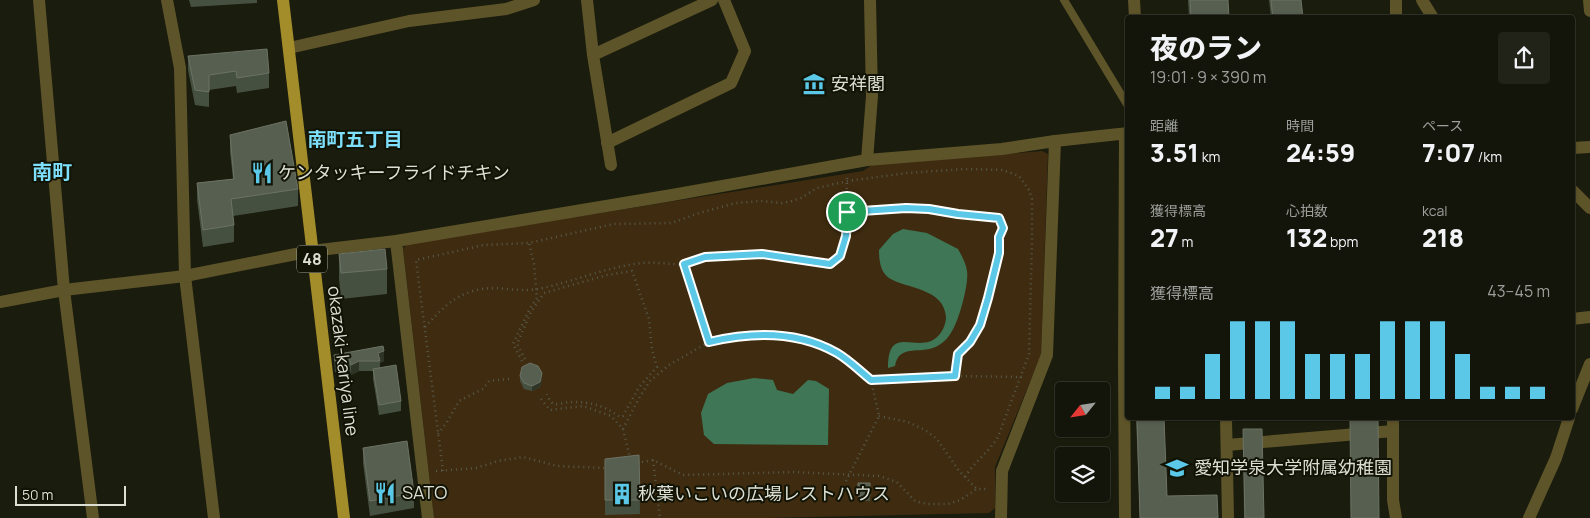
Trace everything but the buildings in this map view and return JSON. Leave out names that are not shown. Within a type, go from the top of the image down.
[{"type":"main road","name":"okazaki-kariya line","points":[[282,0],[344,518]]},
{"type":"street","points":[[39,0],[64,290],[93,518]]},
{"type":"street","points":[[167,0],[180,68],[185,276],[214,518]]},
{"type":"street","points":[[288,48],[409,22],[506,9],[534,0]]},
{"type":"street","points":[[587,0],[593,54],[611,165]]},
{"type":"street","points":[[593,54],[712,0]]},
{"type":"street","points":[[607,143],[731,83],[745,51],[724,0]]},
{"type":"street","points":[[867,160],[872,96],[870,0]]},
{"type":"street","points":[[1396,0],[1396,15]]},
{"type":"street","points":[[1422,0],[1431,15]]},
{"type":"street","points":[[1589,0],[1590,11]]},
{"type":"street","points":[[0,302],[64,290],[185,276],[311,251],[396,241],[662,197],[867,160],[1002,149],[1125,133]]},
{"type":"street","points":[[1001,518],[1002,471],[1039,380],[1047,355],[1054,141]]},
{"type":"street","points":[[1575,148],[1590,147]]},
{"type":"street","points":[[1575,193],[1590,208]]},
{"type":"street","points":[[396,241],[428,518]]},
{"type":"street","points":[[1575,319],[1590,317]]},
{"type":"street","points":[[1575,395],[1590,364]]},
{"type":"street","points":[[1125,518],[1126,420]]},
{"type":"street","points":[[1226,420],[1228,518]]},
{"type":"street","points":[[1393,420],[1393,500],[1396,518]]},
{"type":"street","points":[[1529,518],[1556,458],[1569,420]]},
{"type":"street","points":[[1228,445],[1393,432]]},
{"type":"lane","points":[[1064,0],[1125,101]]},
{"type":"path","points":[[425,327],[448,303],[474,291],[491,288],[536,289],[603,270],[643,263],[684,264],[705,257],[762,254],[830,264],[840,256],[846,236],[848,181],[846,164]]},
{"type":"path","points":[[442,470],[416,260],[484,245],[529,243],[614,224],[672,223],[736,203],[761,201],[782,203],[801,198],[817,188],[848,181],[907,173],[966,169],[1002,170],[1019,176],[1029,190],[1032,199],[1029,354],[998,437],[986,454],[970,468],[966,477]]},
{"type":"path","points":[[847,212],[906,208],[999,218],[1003,228],[999,237],[999,253],[988,298],[980,325],[970,342],[958,354],[955,376]]},
{"type":"path","points":[[529,243],[534,264],[537,298],[530,308],[513,344],[523,360],[517,344],[531,312],[544,294],[607,275],[632,271],[649,319],[652,350],[657,367],[639,387],[623,416],[620,417],[606,407],[587,403],[569,402],[555,404],[552,403],[547,394]]},
{"type":"path","points":[[684,264],[709,342]]},
{"type":"path","points":[[623,429],[650,381],[670,364],[709,342],[736,336],[758,335],[785,336],[808,341],[837,353],[871,380],[879,416],[846,483]]},
{"type":"path","points":[[871,380],[955,376],[1021,377],[1039,380]]},
{"type":"path","points":[[438,434],[459,400],[483,389],[489,382],[509,379]]},
{"type":"path","points":[[541,399],[550,410],[583,406],[611,416],[623,429],[631,464],[653,460],[683,475],[793,472],[879,476],[897,482],[915,501],[927,504],[948,504],[960,500],[977,489],[1002,490]]},
{"type":"path","points":[[879,416],[908,422],[925,430],[937,439],[959,471],[977,489]]},
{"type":"path","points":[[422,471],[476,468],[523,457],[557,466],[602,469],[612,467]]},
{"type":"path","points":[[653,460],[660,518]]},
{"type":"shaded area","points":[[1042,151],[1048,154],[1041,355],[995,467],[995,508],[989,513],[767,518],[434,518],[403,248],[407,244],[863,171],[872,165]]},
{"type":"shaded area","points":[[903,229],[927,233],[958,249],[964,260],[967,277],[958,319],[946,339],[933,348],[901,354],[895,366],[888,368],[889,354],[893,346],[906,342],[923,343],[931,341],[940,333],[946,319],[944,307],[939,300],[924,291],[889,278],[882,269],[879,250],[893,234]]},
{"type":"shaded area","points":[[754,378],[773,380],[777,390],[793,394],[808,380],[816,381],[829,389],[828,445],[714,444],[704,435],[701,413],[708,394],[727,383]]},
{"type":"place","name":"安祥閣","points":[[814,84]]},
{"type":"place","name":"ケンタッキーフライドチキン","points":[[262,173]]},
{"type":"place","name":"愛知学泉大学附属幼稚園","points":[[1177,468]]},
{"type":"place","name":"SATO","points":[[385,493]]},
{"type":"place","name":"秋葉いこいの広場レストハウス","points":[[622,494]]},
{"type":"district","name":"南町五丁目","points":[[355,139]]},
{"type":"district","name":"南町","points":[[52,172]]},
{"type":"route","points":[[906,208],[999,218],[1003,228],[999,237],[999,253],[988,298],[980,325],[970,342],[958,354],[955,376],[871,380],[837,353],[808,341],[785,336],[736,336],[709,342],[684,264],[705,257],[762,254],[830,264],[840,256],[846,236],[847,212],[906,208]]}]
